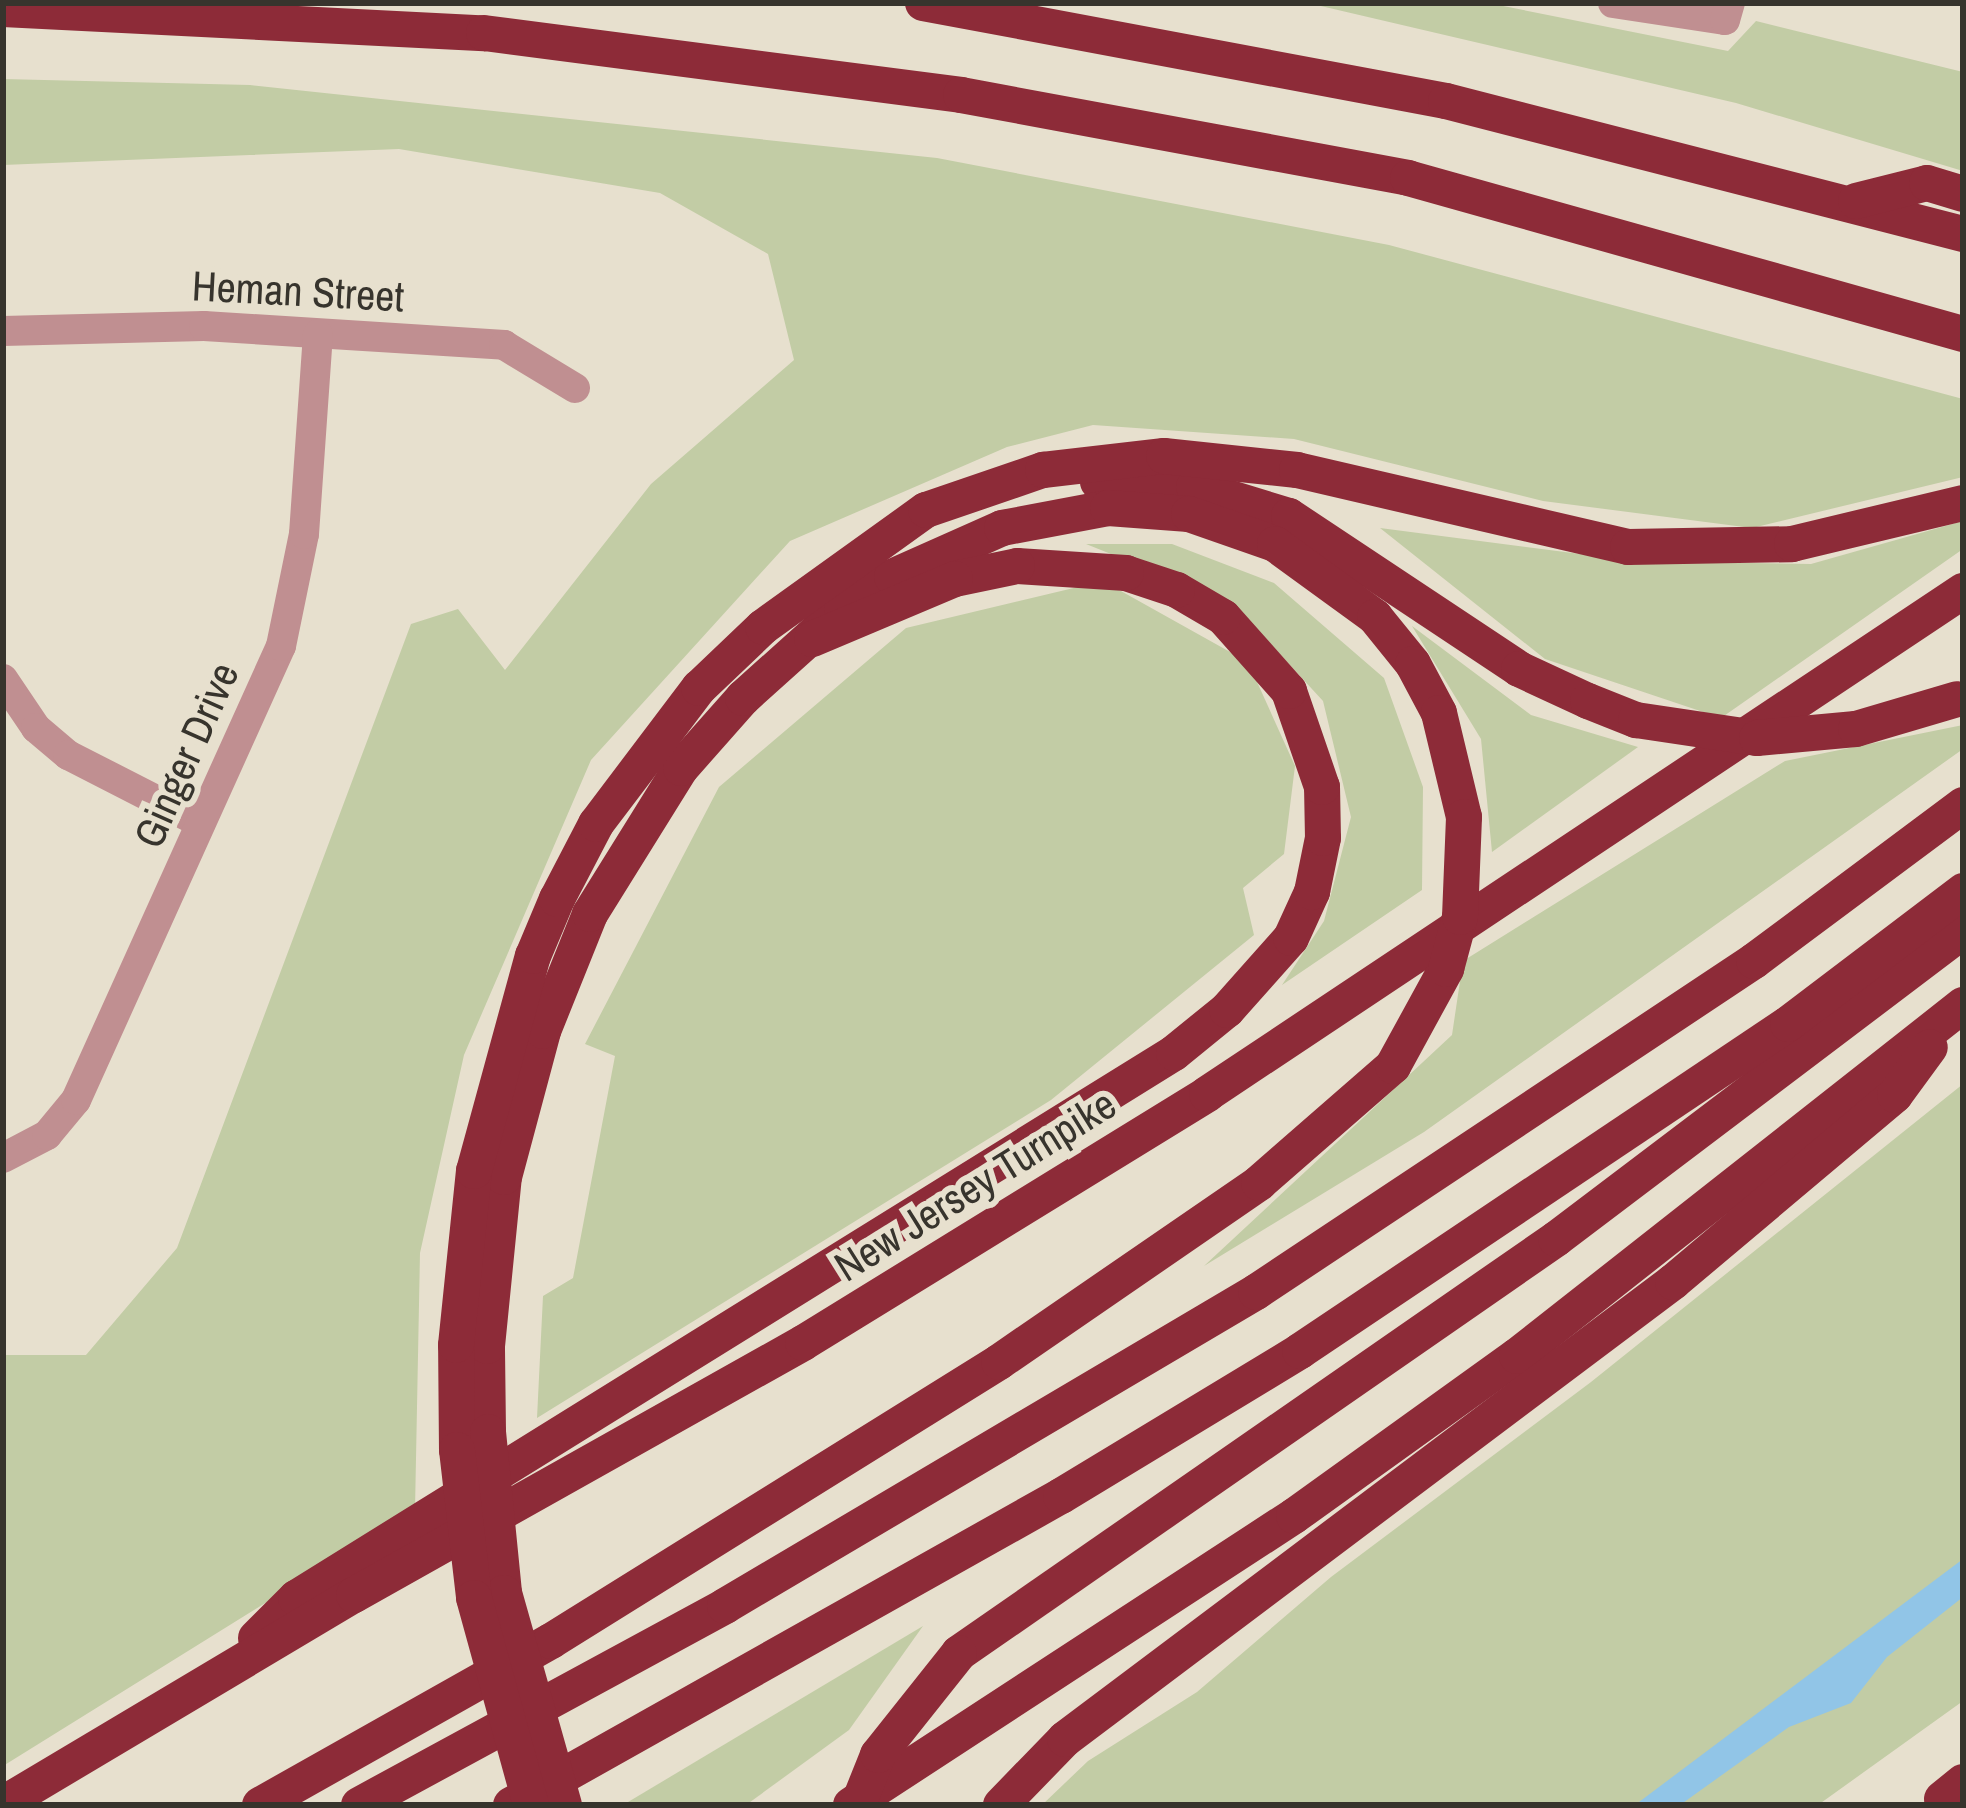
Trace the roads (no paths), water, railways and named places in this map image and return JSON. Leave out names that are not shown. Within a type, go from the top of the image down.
[{"type":"highway","points":[[922,3],[1446,101],[1963,234]]},
{"type":"highway","points":[[3,9],[484,33],[983,98],[1408,178],[1963,334]]},
{"type":"highway","points":[[1851,202],[1927,183],[1963,194]]},
{"type":"highway","points":[[564,1805],[515,1647],[457,1345],[474,1171],[533,956],[557,899],[632,772],[699,688],[763,627],[926,511],[1043,470],[1164,456],[1297,470],[1628,548],[1792,544],[1963,503]]},
{"type":"highway","points":[[898,532],[1049,486],[1106,482],[1208,491],[1316,530],[1520,669],[1636,720],[1757,738],[1872,726],[1960,697]]},
{"type":"highway","points":[[260,1805],[550,1641],[999,1362],[1259,1183],[1393,1066],[1446,969],[1460,917],[1464,817],[1438,713],[1375,617],[1275,544],[1189,514],[1108,508],[1002,528],[892,577],[812,639],[681,768],[612,877],[566,969],[505,1177],[472,1441],[482,1635],[531,1805]]},
{"type":"highway","points":[[221,1674],[296,1598],[1174,1053],[1239,998],[1291,938],[1320,856],[1322,787],[1289,691],[1223,617],[1177,590],[1126,573],[1017,566],[955,579],[812,639]]},
{"type":"highway","name":"New Jersey Turnpike","points":[[3,1804],[221,1674],[803,1343],[1187,1107],[1963,591]]},
{"type":"highway","points":[[358,1805],[724,1606],[1256,1292],[1754,961],[1963,805]]},
{"type":"highway","points":[[511,1805],[1061,1496],[1300,1352],[1787,1024],[1963,891]]},
{"type":"highway","points":[[854,1805],[878,1755],[959,1653],[1556,1239],[1963,931]]},
{"type":"highway","points":[[854,1805],[1294,1516],[1461,1396],[1960,1008]]},
{"type":"highway","points":[[1001,1805],[1065,1739],[1672,1282],[1894,1095],[1960,1008]]},
{"type":"street","points":[[1613,3],[1725,20],[1730,3]]},
{"type":"street","name":"Heman Street","points":[[3,331],[204,326],[505,345],[574,388]]},
{"type":"street","name":"Ginger Drive","points":[[3,1158],[46,1135],[76,1100],[255,710],[296,590],[317,334]]},
{"type":"street","points":[[5,689],[68,755],[201,823]]},
{"type":"water","points":[[1963,1559],[1963,1597],[1887,1657],[1851,1703],[1789,1727],[1680,1805],[1635,1805]]}]
